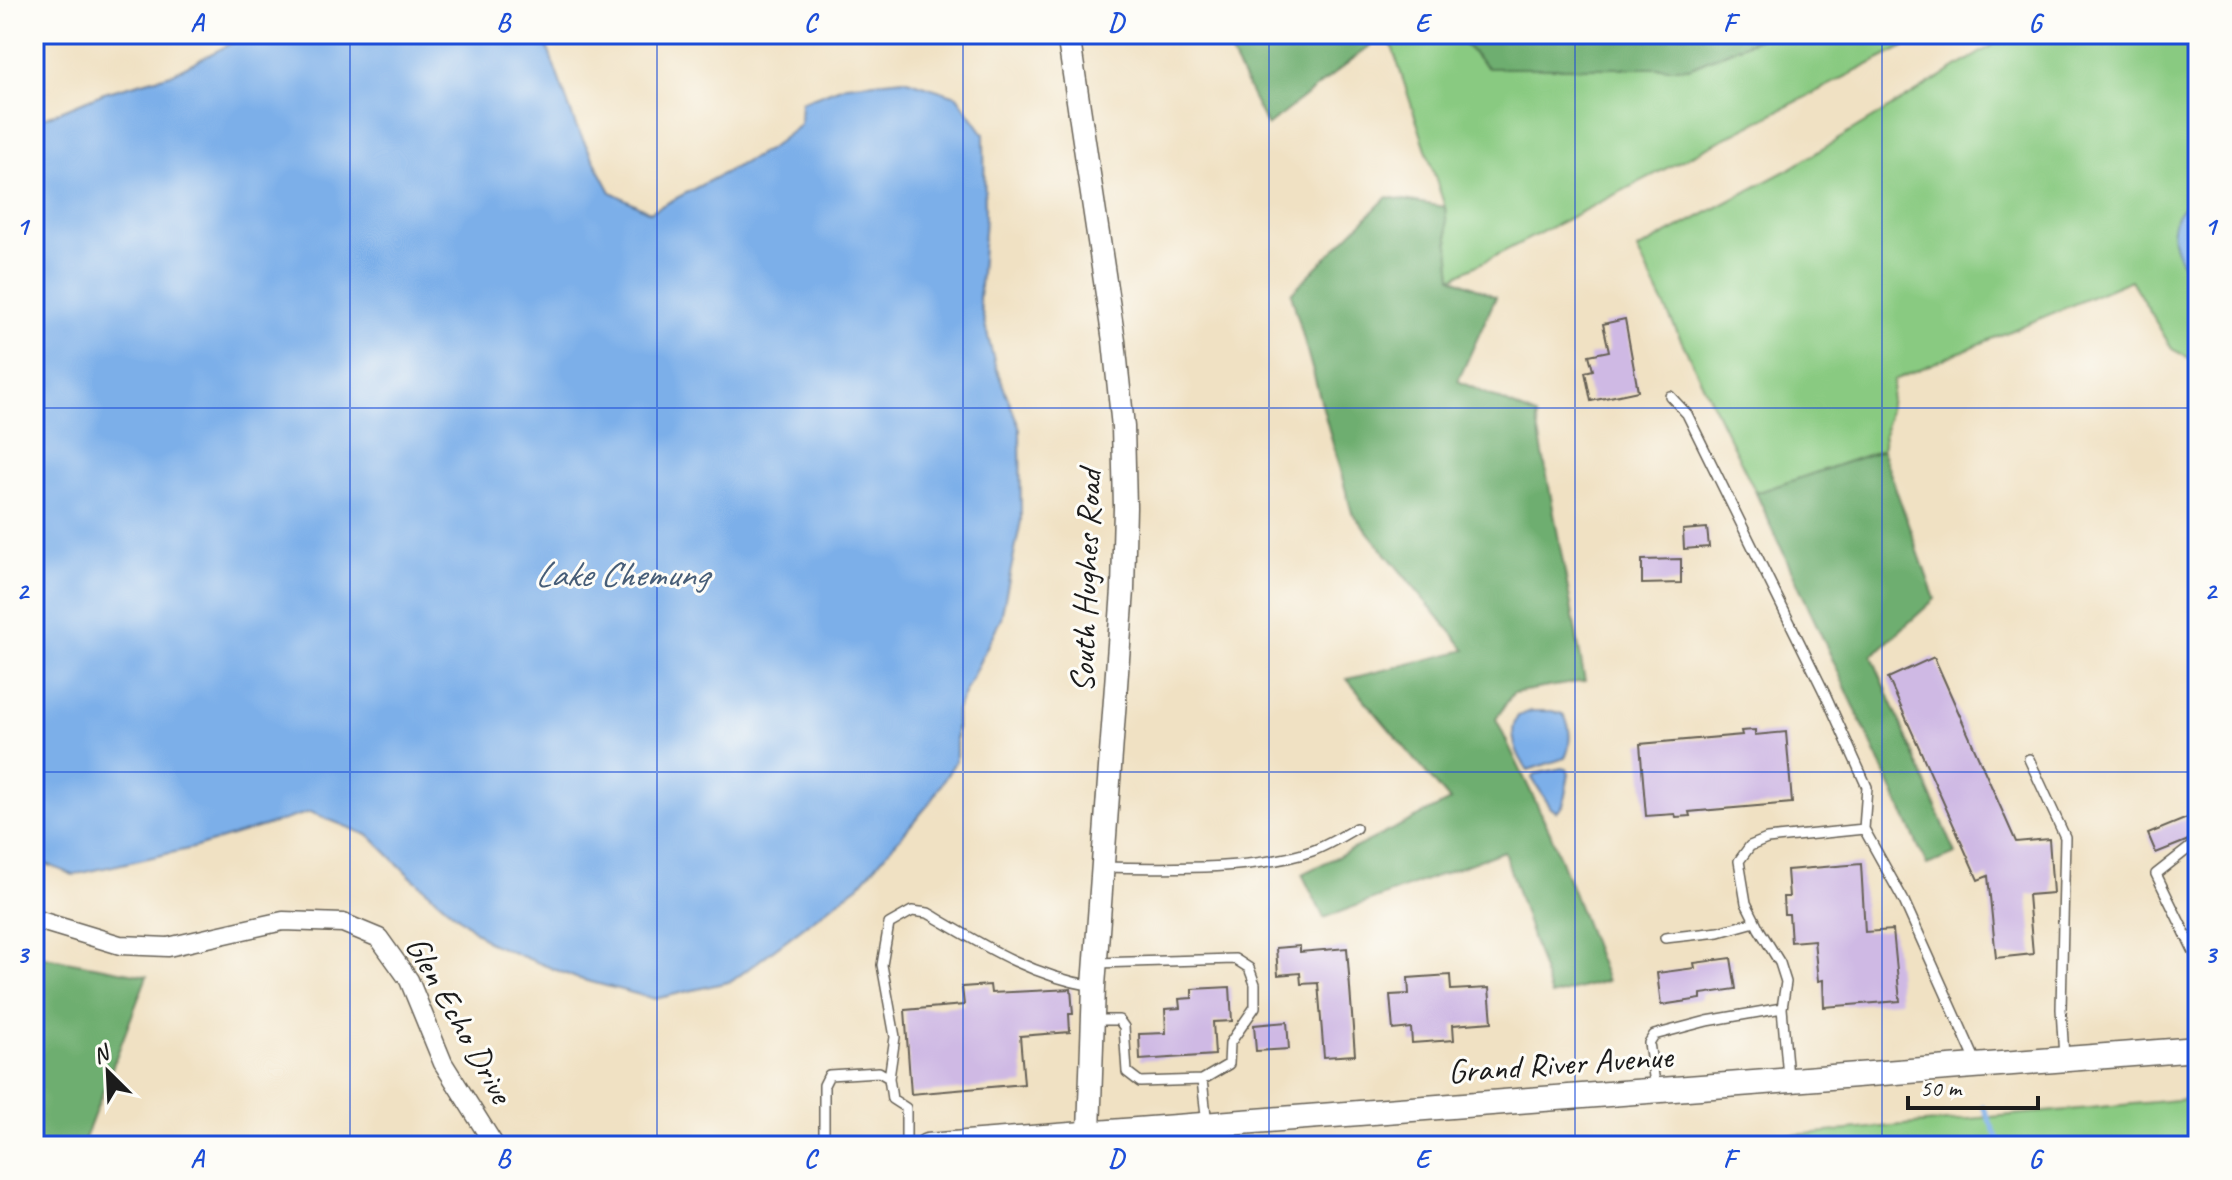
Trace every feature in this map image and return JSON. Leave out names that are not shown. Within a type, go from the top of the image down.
[{"type":"main road","name":"Grand River Avenue","points":[[927,1146],[2198,1049]]},
{"type":"street","name":"South Hughes Road","points":[[1068,34],[1101,239],[1123,427],[1125,507],[1123,590],[1095,975],[1089,1132]]},
{"type":"street","name":"Glen Echo Drive","points":[[34,919],[120,945],[168,947],[283,921],[343,923],[379,938],[409,980],[443,1063],[495,1146]]},
{"type":"lane","points":[[1670,396],[1687,414],[1694,427],[1826,696],[1867,787],[1864,829],[1904,901],[1978,1066]]},
{"type":"lane","points":[[2029,759],[2065,837],[2061,1009],[2065,1060]]},
{"type":"lane","points":[[1104,867],[1167,868],[1278,859],[1329,844],[1356,828]]},
{"type":"lane","points":[[1788,1080],[1782,1008],[1786,982],[1746,903],[1739,861],[1750,846],[1767,839],[1864,829]]},
{"type":"lane","points":[[2198,841],[2156,874],[2198,960]]},
{"type":"lane","points":[[906,1146],[906,1108],[892,1099],[889,1078],[895,1037],[882,965],[889,924],[912,911],[928,913],[1042,974],[1095,975],[1235,959],[1249,968],[1255,984],[1255,1007],[1230,1043],[1229,1064],[1202,1080],[1140,1082],[1127,1072],[1124,1027],[1119,1020],[1093,1020]]},
{"type":"lane","points":[[1665,938],[1719,932],[1755,922]]},
{"type":"lane","points":[[1656,1090],[1649,1043],[1654,1035],[1707,1021],[1782,1008]]},
{"type":"lane","points":[[824,1146],[824,1085],[829,1075],[879,1072],[889,1078]]},
{"type":"lane","points":[[1202,1080],[1207,1124]]},
{"type":"green space","points":[[1221,34],[1385,34],[1267,126]]},
{"type":"green space","points":[[1388,34],[1454,34],[1488,68],[1689,68],[1769,34],[1929,34],[1452,278],[1445,207]]},
{"type":"green space","points":[[1454,34],[1769,34],[1689,68],[1488,68]]},
{"type":"green space","points":[[2011,34],[2198,34],[2198,196],[2195,197],[2187,272],[2198,284],[2198,363],[2172,349],[2131,280],[1894,380],[1882,450],[1756,493],[1637,250],[1791,168]]},
{"type":"green space","points":[[1387,197],[1445,207],[1452,277],[1496,297],[1458,381],[1536,416],[1585,681],[1513,693],[1496,719],[1550,832],[1607,981],[1551,996],[1504,851],[1324,918],[1302,874],[1450,801],[1347,679],[1466,650],[1352,513],[1291,293]]},
{"type":"green space","points":[[1882,450],[1935,599],[1872,656],[1956,854],[1927,865],[1756,493]]},
{"type":"green space","points":[[34,955],[147,976],[83,1144],[34,1146]]},
{"type":"green space","points":[[2187,1099],[2198,1146],[1675,1146]]},
{"type":"water","name":"Lake Chemung","points":[[250,34],[536,34],[547,46],[576,126],[611,192],[650,212],[768,150],[800,125],[801,102],[846,85],[904,79],[957,96],[984,134],[985,219],[979,300],[995,365],[1020,429],[1021,521],[1001,618],[956,710],[956,760],[930,803],[859,885],[732,981],[655,999],[576,978],[489,943],[410,876],[370,836],[310,812],[193,848],[73,875],[34,859],[34,122],[104,93],[171,74]]},
{"type":"water","points":[[2198,196],[2198,284],[2176,250],[2173,227],[2185,205]]},
{"type":"water","points":[[1531,711],[1563,714],[1568,724],[1569,742],[1565,758],[1528,770],[1517,751],[1513,729],[1518,716]]},
{"type":"water","points":[[1567,769],[1569,774],[1563,806],[1557,812],[1551,808],[1532,778],[1535,774]]},
{"type":"building","points":[[1625,319],[1638,391],[1591,401],[1585,372],[1593,370],[1589,355],[1609,351],[1603,324]]},
{"type":"building","points":[[1707,528],[1709,547],[1684,549],[1683,530]]},
{"type":"building","points":[[1681,559],[1681,583],[1642,584],[1642,560]]},
{"type":"building","points":[[1934,657],[2016,842],[2049,839],[2053,893],[2028,895],[2033,954],[1996,958],[1988,876],[1978,880],[1888,678]]},
{"type":"building","points":[[1755,730],[1755,735],[1786,732],[1792,803],[1689,812],[1690,816],[1646,816],[1640,744],[1742,735],[1741,731]]},
{"type":"building","points":[[2187,818],[2194,835],[2156,853],[2148,834]]},
{"type":"building","points":[[1861,864],[1865,932],[1893,930],[1900,1001],[1824,1007],[1823,980],[1818,981],[1814,940],[1791,942],[1789,914],[1784,914],[1783,897],[1789,897],[1787,870]]},
{"type":"building","points":[[1300,946],[1300,952],[1347,948],[1355,1055],[1324,1057],[1318,983],[1301,984],[1300,973],[1278,975],[1276,948]]},
{"type":"building","points":[[1731,958],[1736,989],[1701,994],[1701,999],[1661,1005],[1657,973],[1695,968],[1694,963]]},
{"type":"building","points":[[1450,975],[1451,990],[1489,988],[1492,1022],[1453,1025],[1454,1040],[1412,1043],[1411,1028],[1393,1030],[1390,995],[1409,994],[1408,978]]},
{"type":"building","points":[[990,985],[991,993],[1071,989],[1073,1014],[1069,1014],[1070,1032],[1020,1036],[1024,1084],[911,1094],[905,1010],[964,1005],[962,987]]},
{"type":"building","points":[[1230,987],[1232,1021],[1213,1022],[1215,1055],[1140,1060],[1139,1034],[1166,1033],[1165,1009],[1180,1008],[1179,999],[1192,998],[1192,989]]},
{"type":"building","points":[[1287,1022],[1289,1049],[1256,1051],[1254,1025]]},
{"type":"waterway","points":[[1983,1106],[2001,1146]]}]
